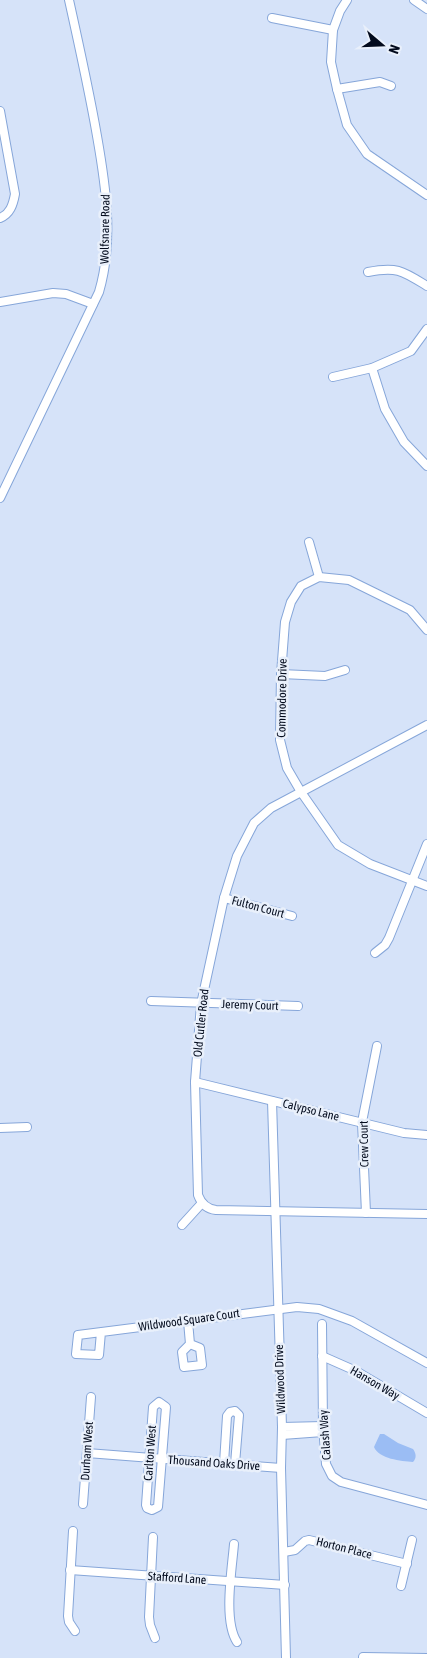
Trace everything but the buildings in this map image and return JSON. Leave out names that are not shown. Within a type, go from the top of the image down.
[{"type":"street","name":"Wolfsnare Road","points":[[0,498],[93,304],[102,279],[107,246],[105,179],[69,0]]},
{"type":"street","points":[[347,0],[340,11],[333,30],[331,62],[347,125],[367,154],[427,195]]},
{"type":"street","points":[[414,0],[427,9]]},
{"type":"street","points":[[272,18],[333,30]]},
{"type":"street","points":[[337,89],[380,82],[391,86]]},
{"type":"street","points":[[0,111],[15,194],[14,203],[9,212],[0,218]]},
{"type":"street","points":[[368,272],[386,268],[402,271],[427,286]]},
{"type":"street","points":[[0,302],[53,293],[66,294],[93,304]]},
{"type":"street","points":[[333,377],[372,368],[411,352],[427,329]]},
{"type":"street","points":[[372,368],[384,409],[404,442],[427,466]]},
{"type":"street","points":[[309,542],[319,576],[350,580],[410,610],[427,630]]},
{"type":"street","name":"Commodore Drive","points":[[319,576],[300,586],[291,602],[285,622],[281,674],[280,740],[287,768],[301,792],[338,845],[370,864],[427,886]]},
{"type":"street","points":[[281,674],[325,676],[346,670]]},
{"type":"street","name":"Old Cutler Road","points":[[202,1203],[198,1195],[195,1082],[201,1004],[224,898],[236,856],[254,824],[271,808],[427,725]]},
{"type":"street","points":[[375,953],[389,938],[427,844]]},
{"type":"street","name":"Fulton Court","points":[[224,898],[292,916]]},
{"type":"street","name":"Jeremy Court","points":[[151,1001],[298,1006]]},
{"type":"street","name":"Crew Court","points":[[366,1213],[362,1122],[377,1046]]},
{"type":"street","name":"Calypso Lane","points":[[195,1082],[404,1133],[427,1135]]},
{"type":"street","name":"Wildwood Drive","points":[[272,1101],[282,1431],[281,1468],[286,1658]]},
{"type":"street","points":[[0,1128],[27,1127]]},
{"type":"street","points":[[182,1225],[202,1203],[216,1210],[427,1214]]},
{"type":"street","name":"Wildwood Square Court","points":[[101,1332],[277,1308],[319,1309],[352,1321],[427,1363]]},
{"type":"street","points":[[188,1321],[190,1344]]},
{"type":"street","name":"Calash Way","points":[[322,1324],[323,1429],[326,1464],[332,1476],[341,1482],[427,1504]]},
{"type":"street","name":"Hanson Way","points":[[322,1356],[356,1371],[427,1413]]},
{"type":"street","name":"Durham West","points":[[83,1504],[90,1397]]},
{"type":"street","name":"Carlton West","points":[[159,1402],[166,1407],[162,1459],[158,1507],[152,1510],[147,1508],[146,1505],[149,1458],[153,1407],[159,1402]]},
{"type":"street","points":[[224,1463],[227,1416],[230,1412],[236,1411],[239,1415],[235,1464]]},
{"type":"street","points":[[282,1431],[323,1429]]},
{"type":"street","name":"Thousand Oaks Drive","points":[[86,1453],[281,1468]]},
{"type":"street","points":[[73,1531],[68,1616],[75,1631]]},
{"type":"street","points":[[153,1537],[149,1617],[155,1638]]},
{"type":"street","name":"Horton Place","points":[[284,1552],[295,1550],[309,1540],[406,1564]]},
{"type":"street","points":[[401,1586],[412,1540]]},
{"type":"street","points":[[234,1544],[229,1619],[232,1633],[237,1642]]},
{"type":"street","name":"Stafford Lane","points":[[70,1570],[285,1585]]},
{"type":"street","points":[[363,1658],[427,1658]]},
{"type":"water","points":[[380,1434],[384,1434],[398,1443],[413,1449],[416,1456],[413,1462],[385,1457],[377,1451],[374,1447]]}]
